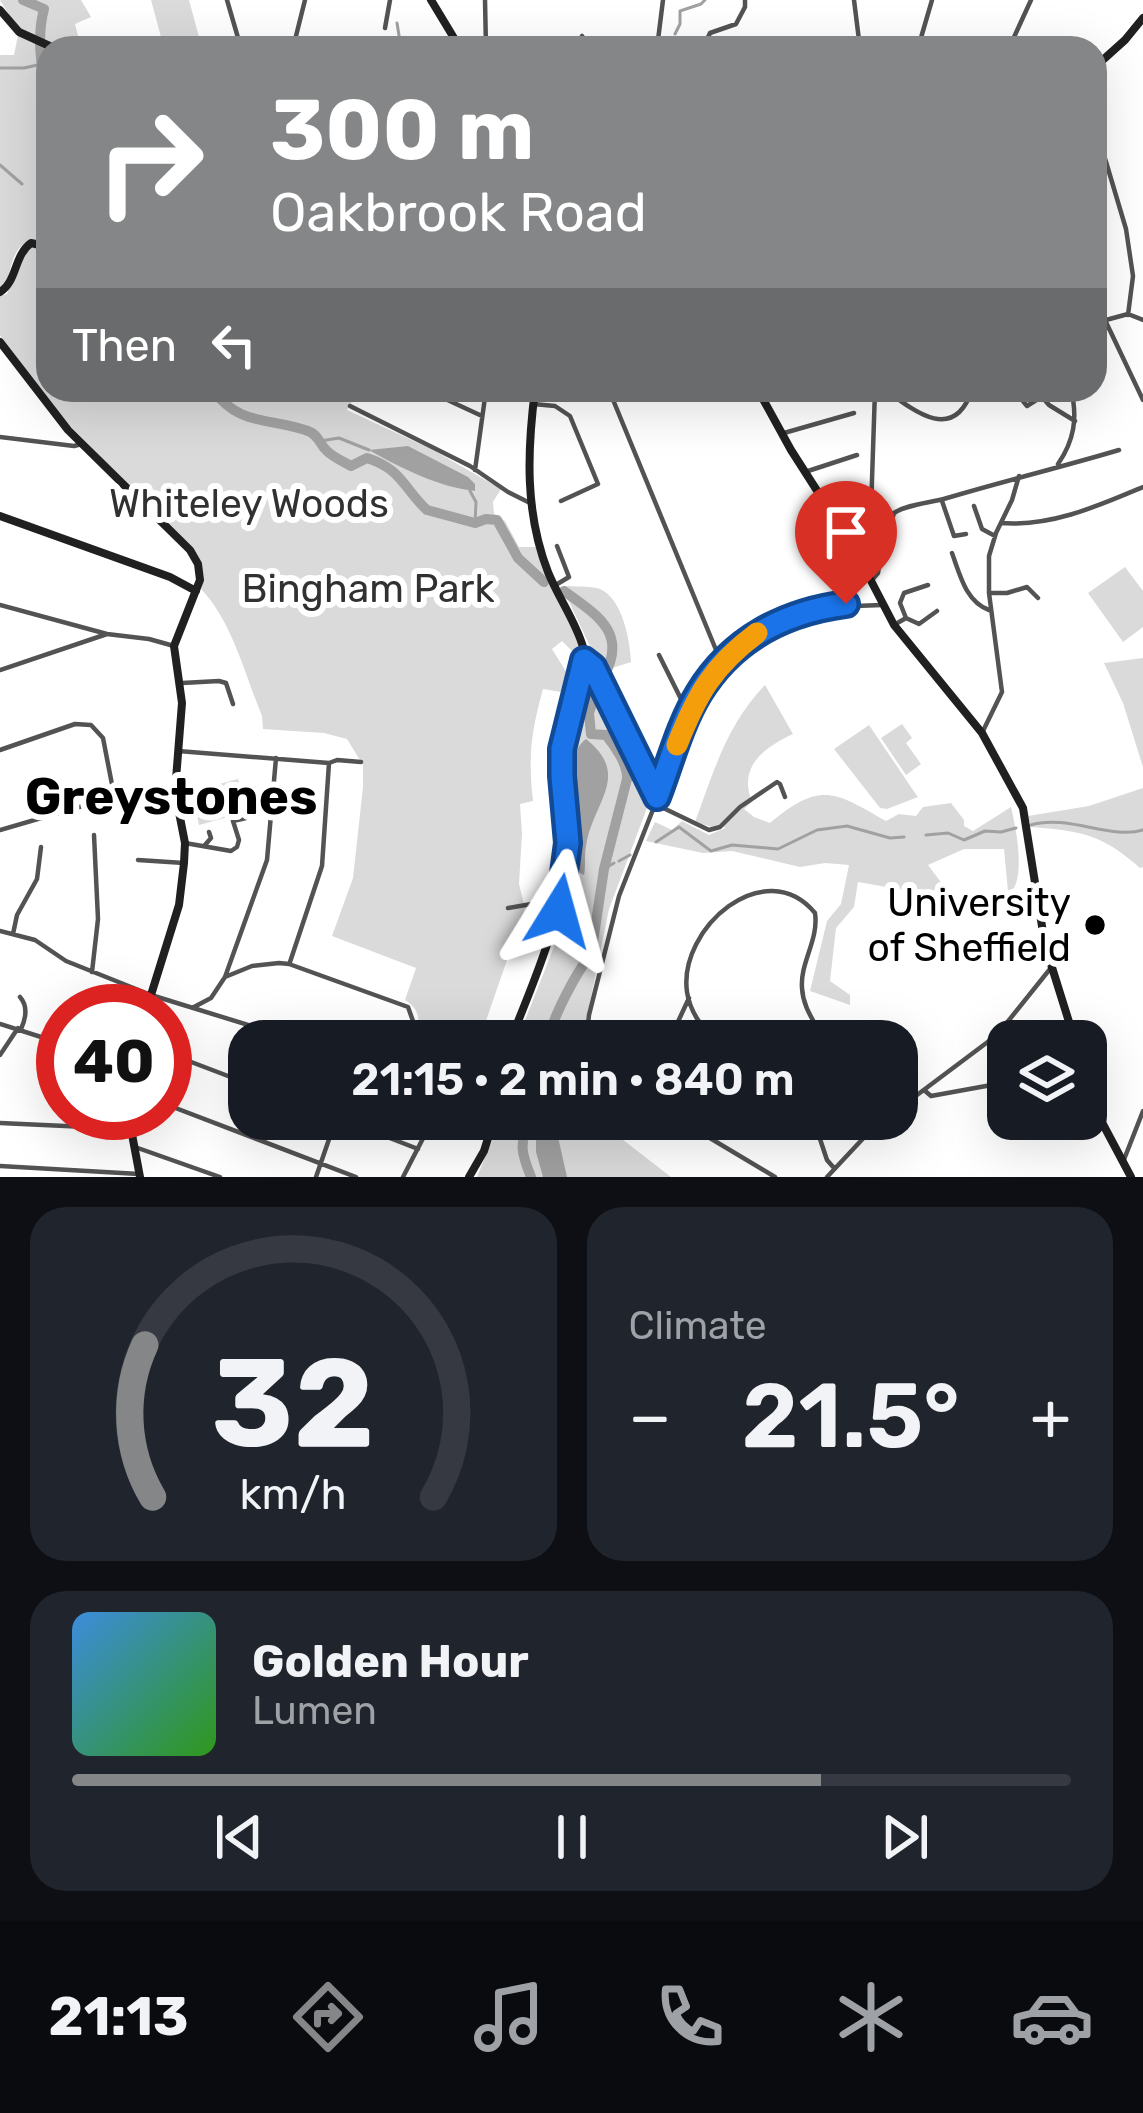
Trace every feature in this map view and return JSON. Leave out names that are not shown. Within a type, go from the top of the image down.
[{"type":"street","points":[[227,0],[238,36]]},
{"type":"street","points":[[296,36],[304,0]]},
{"type":"street","points":[[385,28],[390,0]]},
{"type":"street","points":[[431,0],[453,36]]},
{"type":"street","points":[[485,0],[486,36]]},
{"type":"street","points":[[659,36],[663,0]]},
{"type":"street","points":[[709,36],[736,24],[746,0]]},
{"type":"street","points":[[854,0],[858,36]]},
{"type":"street","points":[[922,36],[932,0]]},
{"type":"street","points":[[1014,36],[1030,0]]},
{"type":"street","points":[[0,10],[19,32],[36,40]]},
{"type":"street","points":[[1107,57],[1143,18]]},
{"type":"street","points":[[1107,165],[1126,229],[1133,276],[1128,314]]},
{"type":"street","points":[[0,292],[8,287],[21,252],[36,244]]},
{"type":"street","points":[[1107,319],[1128,314],[1143,320]]},
{"type":"street","points":[[1107,324],[1143,400]]},
{"type":"street","points":[[0,342],[36,387]]},
{"type":"street","points":[[48,402],[82,444],[190,550],[199,574],[174,646],[182,703],[175,793],[184,863],[179,905],[154,984]]},
{"type":"street","points":[[456,402],[483,413]]},
{"type":"street","points":[[475,470],[484,402]]},
{"type":"street","points":[[614,402],[722,664]]},
{"type":"street","points":[[765,402],[862,563],[882,605],[982,734],[1023,808],[1039,915],[1068,1020]]},
{"type":"street","points":[[875,402],[870,540],[881,555]]},
{"type":"street","points":[[902,402],[919,415],[944,419],[961,411],[966,402]]},
{"type":"street","points":[[1047,402],[1075,421]]},
{"type":"street","points":[[1055,467],[1069,445],[1075,421],[1073,402]]},
{"type":"street","points":[[519,1020],[544,961],[561,899],[568,843],[562,749],[584,660],[583,647],[535,534],[530,503],[533,404],[555,406],[570,416],[598,484],[561,501]]},
{"type":"street","points":[[350,406],[530,503]]},
{"type":"street","points":[[782,434],[854,413]]},
{"type":"street","points":[[0,436],[82,444]]},
{"type":"street","points":[[872,581],[896,510],[1119,450]]},
{"type":"street","points":[[805,472],[857,455]]},
{"type":"street","points":[[982,734],[1002,692],[989,556],[1019,476]]},
{"type":"street","points":[[1001,523],[1059,518],[1143,487]]},
{"type":"street","points":[[941,500],[954,536],[966,534]]},
{"type":"street","points":[[974,506],[982,529],[994,536]]},
{"type":"street","points":[[0,516],[170,577],[196,591]]},
{"type":"street","points":[[554,586],[569,577],[557,546]]},
{"type":"street","points":[[952,553],[967,592],[981,608],[991,610]]},
{"type":"street","points":[[862,563],[881,555]]},
{"type":"street","points":[[1024,578],[1038,598]]},
{"type":"street","points":[[928,586],[904,593],[900,603],[906,618],[920,624],[937,611]]},
{"type":"street","points":[[989,593],[1027,587]]},
{"type":"street","points":[[588,1020],[619,896],[698,695],[722,664],[761,630],[791,616],[846,604],[882,605]]},
{"type":"street","points":[[0,605],[107,634],[174,646]]},
{"type":"street","points":[[895,625],[906,618]]},
{"type":"street","points":[[0,670],[107,634]]},
{"type":"street","points":[[659,655],[689,715]]},
{"type":"street","points":[[584,660],[593,667],[656,801],[709,830],[720,827],[740,806],[777,782],[785,797]]},
{"type":"street","points":[[180,683],[226,683],[233,704]]},
{"type":"street","points":[[0,750],[75,724],[91,725],[103,738],[115,800]]},
{"type":"street","points":[[178,751],[329,764],[361,762]]},
{"type":"street","points":[[194,1007],[211,998],[225,977],[267,860],[276,758]]},
{"type":"street","points":[[289,964],[322,866],[329,764]]},
{"type":"street","points":[[0,830],[115,800],[175,793]]},
{"type":"street","points":[[185,843],[222,850],[237,847],[233,821],[246,818]]},
{"type":"street","points":[[206,845],[209,832]]},
{"type":"street","points":[[92,972],[98,919],[94,836]]},
{"type":"street","points":[[13,934],[17,915],[37,879],[41,848]]},
{"type":"street","points":[[138,860],[184,863]]},
{"type":"street","points":[[698,1020],[689,998],[690,965],[698,938],[710,920],[742,897],[774,893],[804,902],[817,920],[802,979],[812,1020]]},
{"type":"street","points":[[508,908],[561,899]]},
{"type":"street","points":[[0,932],[35,940],[67,961],[123,984]]},
{"type":"street","points":[[225,977],[265,963],[289,964],[408,1007],[412,1020]]},
{"type":"street","points":[[1011,1020],[1052,968]]},
{"type":"street","points":[[0,1055],[26,1011],[20,997]]},
{"type":"street","points":[[679,1020],[689,998]]},
{"type":"street","points":[[194,1007],[235,1020]]},
{"type":"street","points":[[0,1024],[36,1036]]},
{"type":"street","points":[[918,1095],[987,1043]]},
{"type":"street","points":[[192,1062],[228,1076]]},
{"type":"street","points":[[924,1090],[932,1096],[987,1086]]},
{"type":"street","points":[[1123,1162],[1143,1111]]},
{"type":"street","points":[[192,1114],[356,1177]]},
{"type":"street","points":[[0,1123],[36,1125]]},
{"type":"street","points":[[1107,1133],[1131,1177]]},
{"type":"street","points":[[0,1166],[139,1175],[132,1140]]},
{"type":"street","points":[[316,1177],[330,1140]]},
{"type":"street","points":[[394,1140],[418,1149]]},
{"type":"street","points":[[403,1177],[422,1140]]},
{"type":"street","points":[[469,1177],[487,1140]]},
{"type":"street","points":[[713,1140],[775,1177]]},
{"type":"street","points":[[821,1140],[826,1160],[834,1168]]},
{"type":"street","points":[[827,1177],[864,1140]]},
{"type":"street","points":[[134,1147],[220,1177]]},
{"type":"green space","points":[[0,0],[81,0],[91,17],[75,24],[78,36],[36,36],[16,26]]},
{"type":"green space","points":[[151,0],[189,0],[199,36],[161,36]]},
{"type":"green space","points":[[18,35],[36,44],[36,241],[22,245],[0,290],[0,55],[14,55]]},
{"type":"green space","name":"Bingham Park","points":[[36,246],[36,383],[0,335],[0,296],[7,294],[23,251]]},
{"type":"green space","name":"Bingham Park","points":[[51,402],[352,402],[347,410],[433,450],[501,489],[493,502],[494,514],[505,521],[519,547],[536,547],[582,648],[582,661],[562,641],[552,649],[570,678],[567,693],[543,689],[539,705],[531,757],[533,801],[520,804],[519,884],[525,908],[486,1020],[418,1020],[405,1000],[416,968],[332,936],[353,878],[363,765],[347,739],[263,729],[229,632],[201,589],[196,553]]},
{"type":"green space","points":[[1125,567],[1143,591],[1143,627],[1123,642],[1088,593]]},
{"type":"green space","points":[[562,587],[600,589],[620,611],[631,662],[612,668],[606,680]]},
{"type":"green space","points":[[1143,658],[1143,767],[1123,703],[1104,663]]},
{"type":"green space","points":[[588,671],[648,796],[647,808],[609,909],[586,1020],[525,1020],[567,899],[573,851],[569,744]]},
{"type":"green space","points":[[765,685],[793,734],[763,752],[751,769],[752,802],[744,809],[754,817],[770,823],[802,801],[827,795],[886,821],[899,814],[916,816],[923,807],[951,803],[964,826],[973,831],[1011,807],[1018,870],[1014,888],[1008,891],[1004,849],[964,849],[928,865],[946,889],[943,901],[858,882],[854,907],[836,928],[830,981],[850,995],[850,1005],[810,991],[827,921],[841,904],[849,865],[800,867],[732,851],[703,853],[646,841],[655,822],[672,830],[682,821],[709,835],[725,828],[695,822],[731,733]]},
{"type":"green space","points":[[902,724],[912,738],[906,743],[921,764],[906,775],[881,738]]},
{"type":"green space","points":[[869,725],[918,797],[880,808],[834,749]]},
{"type":"green space","points":[[238,779],[246,806],[239,809],[232,789],[209,796],[212,806],[228,802],[230,810],[225,818],[199,825],[197,815],[210,812],[209,806],[203,806],[201,789]]},
{"type":"green space","points":[[1143,788],[1143,867],[1090,836],[1031,827],[1028,816],[1089,806]]},
{"type":"green space","points":[[492,1140],[623,1140],[671,1177],[477,1177]]},
{"type":"shaded area","points":[[408,446],[468,477],[475,491],[434,481],[369,450]]},
{"type":"shaded area","points":[[586,739],[599,752],[608,777],[585,849],[584,875],[580,873],[572,770],[578,747]]},
{"type":"shaded area","points":[[536,1140],[559,1140],[567,1177],[543,1177]]},
{"type":"waterway","points":[[23,0],[44,9],[41,36]]},
{"type":"waterway","points":[[675,34],[680,11],[705,0]]},
{"type":"waterway","points":[[397,23],[399,36]]},
{"type":"waterway","points":[[0,68],[36,65]]},
{"type":"waterway","points":[[0,165],[22,184]]},
{"type":"waterway","points":[[223,402],[245,416],[312,433],[330,453],[351,466],[367,458],[379,463],[427,510],[475,523],[497,520],[518,558],[544,582]]},
{"type":"waterway","points":[[320,441],[339,438],[369,450]]},
{"type":"waterway","points":[[470,491],[476,502],[475,523]]},
{"type":"waterway","points":[[564,591],[598,617],[611,637],[613,649],[603,678]]},
{"type":"waterway","points":[[555,1020],[591,955],[604,869],[627,779],[623,762],[606,735],[591,734],[589,713],[598,686]]},
{"type":"waterway","points":[[1031,825],[1045,822],[1118,832],[1143,830]]},
{"type":"waterway","points":[[656,842],[679,827],[711,851],[732,845],[778,849],[817,830],[847,826],[890,838],[904,837]]},
{"type":"waterway","points":[[926,835],[948,833],[964,840],[985,831],[1016,828]]},
{"type":"waterway","points":[[619,861],[630,855]]},
{"type":"waterway","points":[[604,869],[614,863]]},
{"type":"waterway","points":[[524,1140],[531,1177]]},
{"type":"slow traffic","points":[[677,745],[698,695],[722,664],[757,633]]},
{"type":"place","name":"University of Sheffield","points":[[1095,925]]},
{"type":"district","name":"Greystones","points":[[171,796]]},
{"type":"route","points":[[559,911],[568,843],[562,749],[584,660],[593,667],[657,797],[698,695],[722,664],[775,622],[846,604]]},
{"type":"park label","name":"Whiteley Woods","points":[[249,504]]}]
